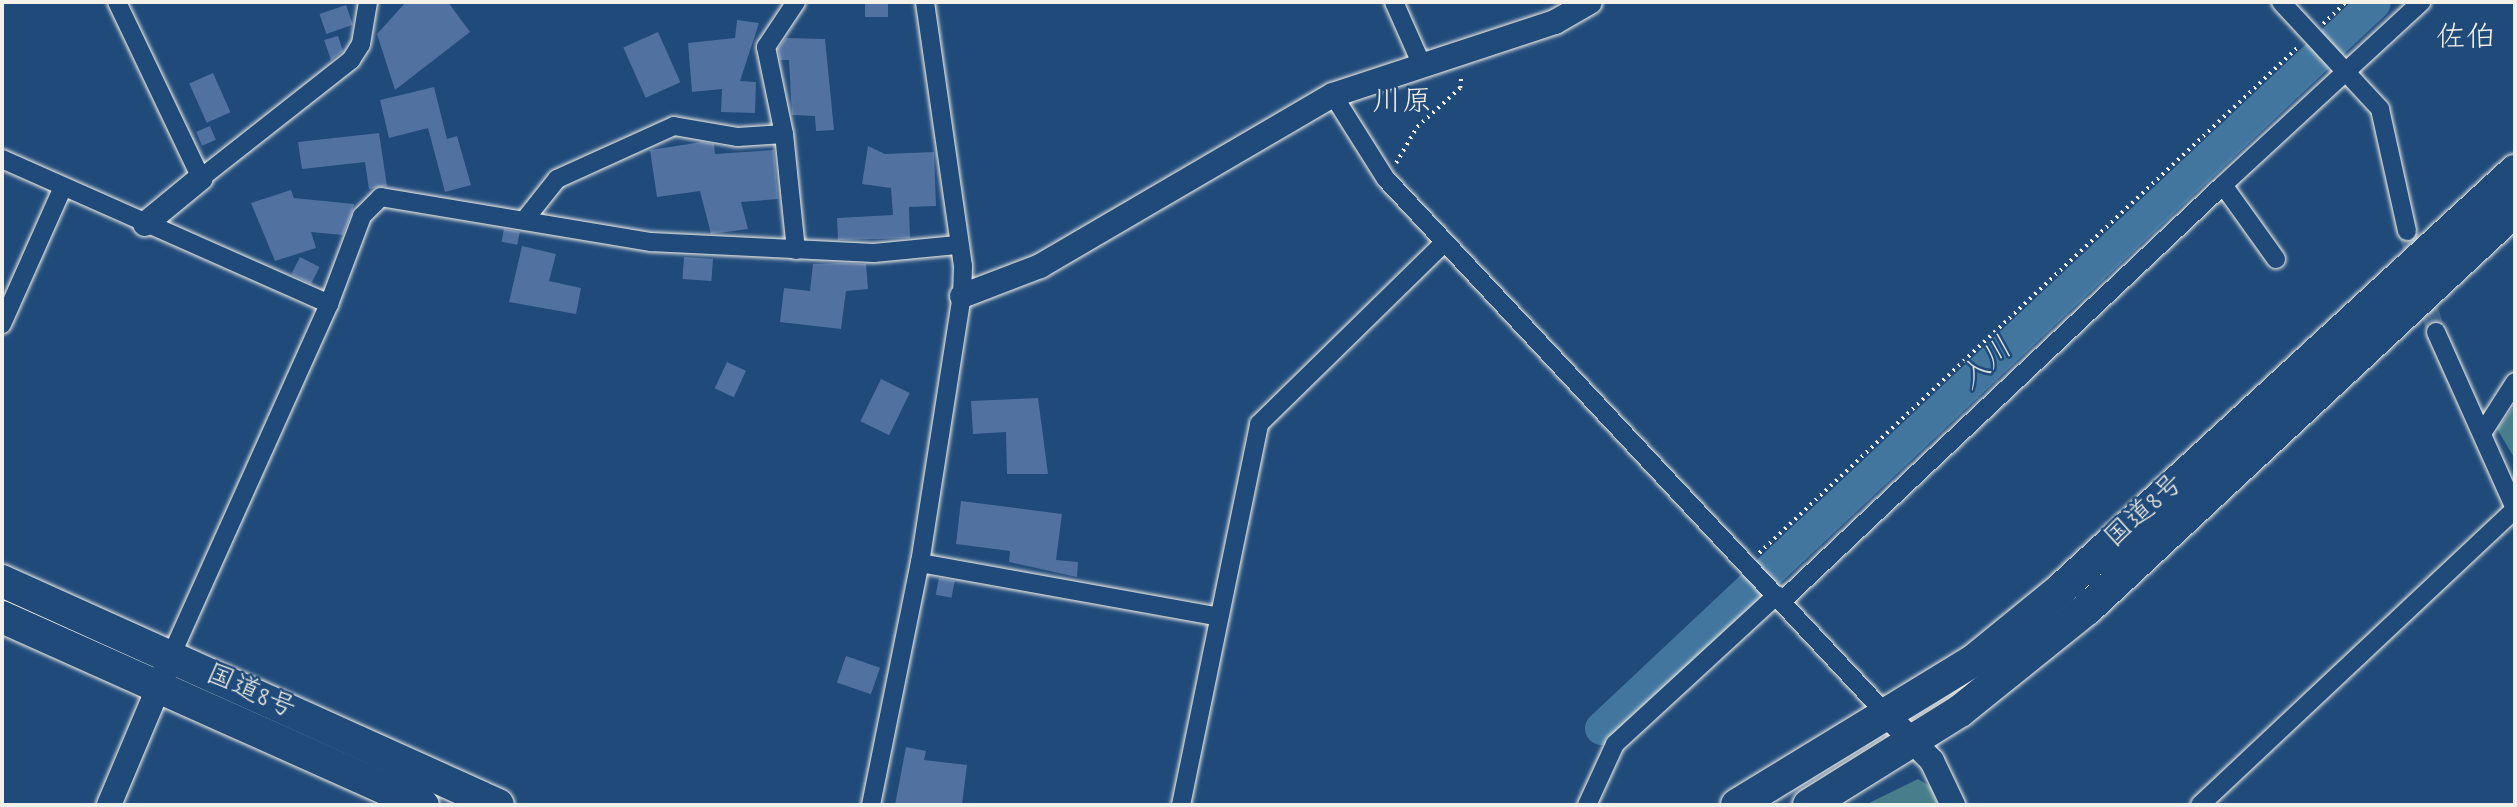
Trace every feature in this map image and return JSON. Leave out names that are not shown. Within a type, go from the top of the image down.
[{"type":"highway","name":"国道8号","points":[[1737,805],[1888,716],[1973,661],[2060,590],[2515,171]]},
{"type":"highway","name":"国道8号","points":[[1809,805],[1915,742],[2087,609],[2515,209]]},
{"type":"highway","name":"国道8号","points":[[2,581],[498,805]]},
{"type":"highway","name":"国道8号","points":[[2,617],[159,690],[423,805]]},
{"type":"street","points":[[117,2],[201,177]]},
{"type":"street","points":[[145,225],[201,177],[351,60],[361,44],[369,2]]},
{"type":"street","points":[[796,2],[766,47],[784,134],[796,250]]},
{"type":"street","points":[[871,805],[920,563],[962,296],[925,2]]},
{"type":"street","points":[[1394,2],[1421,63]]},
{"type":"street","points":[[962,296],[1040,266],[1333,95],[1421,63],[1555,22],[1590,2]]},
{"type":"street","points":[[2281,2],[2381,109],[2389,132],[2407,231]]},
{"type":"street","points":[[1587,805],[1615,744],[1779,598],[2421,2]]},
{"type":"street","points":[[1333,95],[1386,179],[1933,761],[1953,805]]},
{"type":"street","points":[[526,218],[557,179],[674,126],[738,137],[784,134]]},
{"type":"street","points":[[2,159],[145,225],[329,304]]},
{"type":"street","points":[[2223,185],[2276,259]]},
{"type":"street","points":[[2,324],[63,187]]},
{"type":"street","points":[[109,805],[159,690],[170,658],[329,304],[362,216],[381,197],[526,218],[650,242],[874,253],[957,245]]},
{"type":"street","points":[[1181,805],[1259,424],[1444,243]]},
{"type":"street","points":[[2200,805],[2515,509],[2483,432],[2435,332]]},
{"type":"street","points":[[2483,432],[2515,383]]},
{"type":"street","points":[[920,563],[1219,617]]},
{"type":"path","points":[[1747,564],[2346,2]]},
{"type":"path","points":[[1386,179],[1417,127],[1460,88],[1463,50]]},
{"type":"shaded area","points":[[2515,405],[2515,459],[2497,429]]},
{"type":"shaded area","points":[[1918,779],[1931,787],[1938,805],[1865,805]]},
{"type":"building","points":[[406,2],[448,2],[470,32],[395,90],[377,34]]},
{"type":"building","points":[[865,2],[888,2],[888,17],[865,17]]},
{"type":"building","points":[[346,5],[353,25],[326,34],[320,14]]},
{"type":"building","points":[[737,20],[759,23],[740,81],[756,82],[755,113],[721,112],[722,89],[692,92],[688,43],[735,38]]},
{"type":"building","points":[[658,32],[680,82],[646,98],[623,47]]},
{"type":"building","points":[[338,36],[343,51],[331,60],[324,40]]},
{"type":"building","points":[[786,38],[825,39],[834,130],[816,131],[815,116],[792,115],[789,60],[780,60],[778,49]]},
{"type":"building","points":[[213,73],[230,112],[207,123],[189,84]]},
{"type":"building","points":[[434,87],[447,139],[457,136],[471,185],[445,192],[428,128],[389,138],[380,100]]},
{"type":"building","points":[[210,126],[216,140],[202,146],[196,132]]},
{"type":"building","points":[[379,133],[387,186],[369,189],[365,162],[302,169],[298,142]]},
{"type":"building","points":[[702,142],[714,144],[715,154],[774,150],[778,199],[741,202],[748,229],[711,234],[700,191],[657,197],[650,150]]},
{"type":"building","points":[[868,146],[885,154],[934,152],[936,206],[909,207],[910,238],[838,240],[837,218],[893,215],[891,188],[862,184]]},
{"type":"building","points":[[291,190],[294,198],[354,204],[353,209],[343,235],[311,232],[316,248],[275,261],[251,203]]},
{"type":"building","points":[[504,229],[520,232],[517,245],[502,242]]},
{"type":"building","points":[[522,246],[556,254],[549,281],[581,288],[576,314],[509,302]]},
{"type":"building","points":[[300,257],[320,267],[311,284],[291,274]]},
{"type":"building","points":[[684,257],[713,259],[711,281],[682,279]]},
{"type":"building","points":[[813,264],[866,264],[868,289],[846,291],[841,329],[780,322],[784,288],[810,291]]},
{"type":"building","points":[[727,362],[746,371],[734,397],[715,388]]},
{"type":"building","points":[[881,379],[910,393],[889,435],[860,421]]},
{"type":"building","points":[[1038,398],[1048,474],[1007,474],[1006,432],[973,434],[971,401]]},
{"type":"building","points":[[961,501],[1062,514],[1056,560],[1078,562],[1077,577],[1009,562],[1010,551],[956,544]]},
{"type":"building","points":[[939,578],[955,581],[951,598],[936,595]]},
{"type":"building","points":[[846,656],[880,668],[871,694],[837,682]]},
{"type":"building","points":[[906,747],[926,751],[924,760],[967,765],[962,805],[895,805]]},
{"type":"waterway","name":"入川","points":[[1601,728],[2374,2]]},
{"type":"tunnel","points":[[2407,231],[2436,332]]},
{"type":"district","name":"佐伯","points":[[2466,39]]},
{"type":"district","name":"川原","points":[[1402,103]]}]
